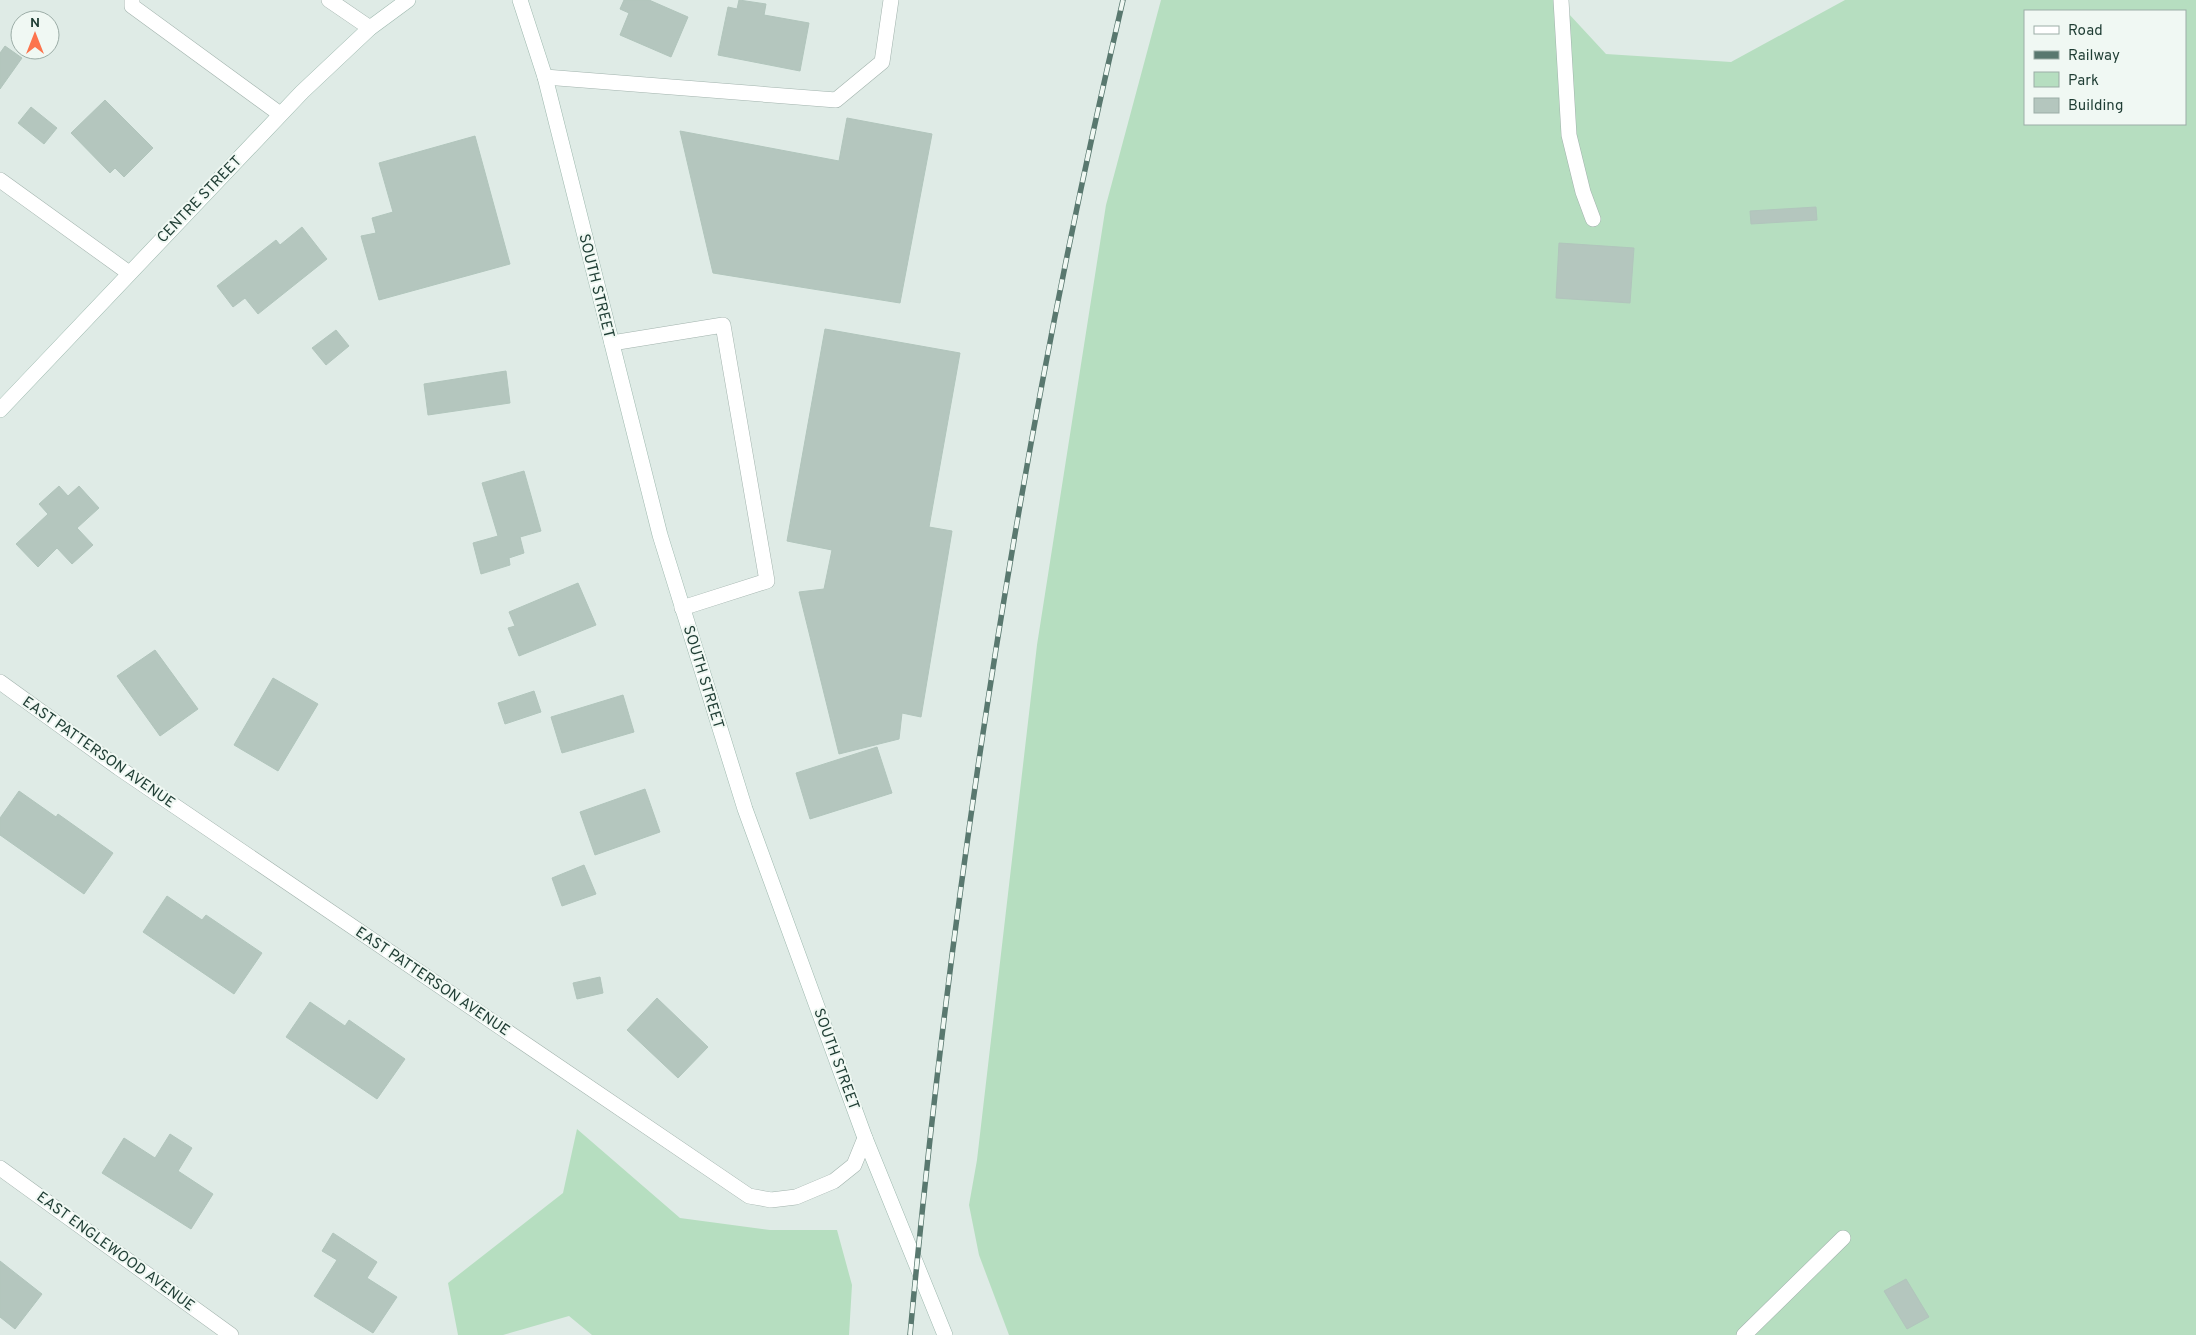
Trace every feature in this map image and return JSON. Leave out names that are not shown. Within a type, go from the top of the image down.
[{"type":"main road","points":[[132,0],[132,6],[280,114]]},
{"type":"main road","points":[[329,0],[370,28]]},
{"type":"main road","name":"CENTRE STREET","points":[[0,410],[280,114],[370,28],[408,0]]},
{"type":"main road","name":"SOUTH STREET","points":[[520,0],[545,77],[660,535],[745,809],[866,1138],[945,1335]]},
{"type":"main road","points":[[545,77],[836,100],[882,62],[891,0]]},
{"type":"main road","points":[[1560,0],[1569,135],[1581,185],[1594,219]]},
{"type":"main road","points":[[0,180],[129,272]]},
{"type":"main road","points":[[612,343],[723,325],[768,581],[682,608]]},
{"type":"main road","name":"EAST PATTERSON AVENUE","points":[[0,682],[119,768],[750,1196],[771,1200],[796,1198],[834,1181],[854,1165],[866,1138]]},
{"type":"main road","name":"EAST ENGLEWOOD AVENUE","points":[[0,1168],[231,1335]]},
{"type":"main road","points":[[1744,1335],[1843,1238]]},
{"type":"green space","points":[[1161,0],[1556,0],[1606,54],[1731,62],[1845,0],[2196,0],[2196,1335],[1009,1335],[979,1255],[969,1205],[977,1160],[1037,645],[1106,205]]},
{"type":"green space","points":[[577,1129],[680,1218],[770,1230],[837,1230],[852,1285],[849,1335],[592,1335],[569,1316],[503,1335],[458,1335],[448,1283],[563,1193]]},
{"type":"building","points":[[624,0],[649,0],[688,17],[671,57],[620,35],[629,13],[620,9]]},
{"type":"building","points":[[739,0],[766,4],[764,15],[809,23],[800,71],[718,55],[728,7],[737,9]]},
{"type":"building","points":[[5,46],[10,50],[10,60],[21,60],[0,89],[0,53]]},
{"type":"building","points":[[105,100],[153,148],[124,177],[115,168],[110,173],[71,133]]},
{"type":"building","points":[[31,107],[57,128],[44,144],[18,123]]},
{"type":"building","points":[[847,118],[932,134],[900,303],[713,273],[680,131],[839,161]]},
{"type":"building","points":[[475,136],[510,264],[379,300],[361,236],[376,233],[372,218],[393,212],[379,163]]},
{"type":"building","points":[[1816,207],[1817,220],[1751,224],[1750,211]]},
{"type":"building","points":[[302,227],[327,259],[258,314],[245,298],[233,307],[217,286],[276,240],[280,245]]},
{"type":"building","points":[[1559,243],[1634,248],[1630,303],[1556,298]]},
{"type":"building","points":[[825,329],[960,353],[929,527],[952,531],[921,717],[902,713],[899,739],[839,754],[799,592],[824,589],[832,550],[787,541]]},
{"type":"building","points":[[336,330],[349,346],[326,365],[312,348]]},
{"type":"building","points":[[506,371],[510,403],[428,415],[424,384]]},
{"type":"building","points":[[524,471],[541,531],[520,537],[524,553],[509,558],[510,565],[481,574],[473,543],[498,536],[482,483]]},
{"type":"building","points":[[59,486],[68,496],[79,486],[99,508],[77,528],[93,545],[72,564],[57,548],[38,567],[16,544],[48,514],[39,504]]},
{"type":"building","points":[[578,583],[596,625],[519,656],[508,628],[515,626],[509,612]]},
{"type":"building","points":[[155,650],[198,709],[160,736],[117,676]]},
{"type":"building","points":[[273,678],[318,704],[278,771],[234,745]]},
{"type":"building","points":[[534,691],[541,712],[505,724],[498,703]]},
{"type":"building","points":[[623,695],[634,732],[562,753],[551,717]]},
{"type":"building","points":[[877,747],[892,793],[810,819],[796,773]]},
{"type":"building","points":[[645,789],[660,832],[595,855],[580,812]]},
{"type":"building","points":[[19,791],[56,817],[58,814],[113,853],[84,894],[0,835],[0,818]]},
{"type":"building","points":[[584,865],[596,894],[562,906],[552,878]]},
{"type":"building","points":[[167,896],[202,920],[206,915],[262,953],[234,994],[143,932]]},
{"type":"building","points":[[600,977],[603,993],[577,999],[573,983]]},
{"type":"building","points":[[657,998],[708,1047],[678,1078],[627,1030]]},
{"type":"building","points":[[310,1002],[345,1026],[349,1020],[405,1059],[377,1099],[286,1037]]},
{"type":"building","points":[[170,1134],[192,1148],[178,1171],[213,1194],[191,1229],[102,1173],[124,1138],[155,1158]]},
{"type":"building","points":[[333,1233],[377,1262],[367,1278],[397,1297],[373,1333],[314,1296],[337,1260],[322,1251]]},
{"type":"building","points":[[0,1261],[42,1294],[15,1329],[0,1317]]},
{"type":"building","points":[[1906,1279],[1929,1317],[1907,1329],[1884,1291]]},
{"type":"railway","points":[[910,1335],[947,999],[969,831],[994,664],[1021,497],[1052,331],[1086,165],[1123,0]]}]
